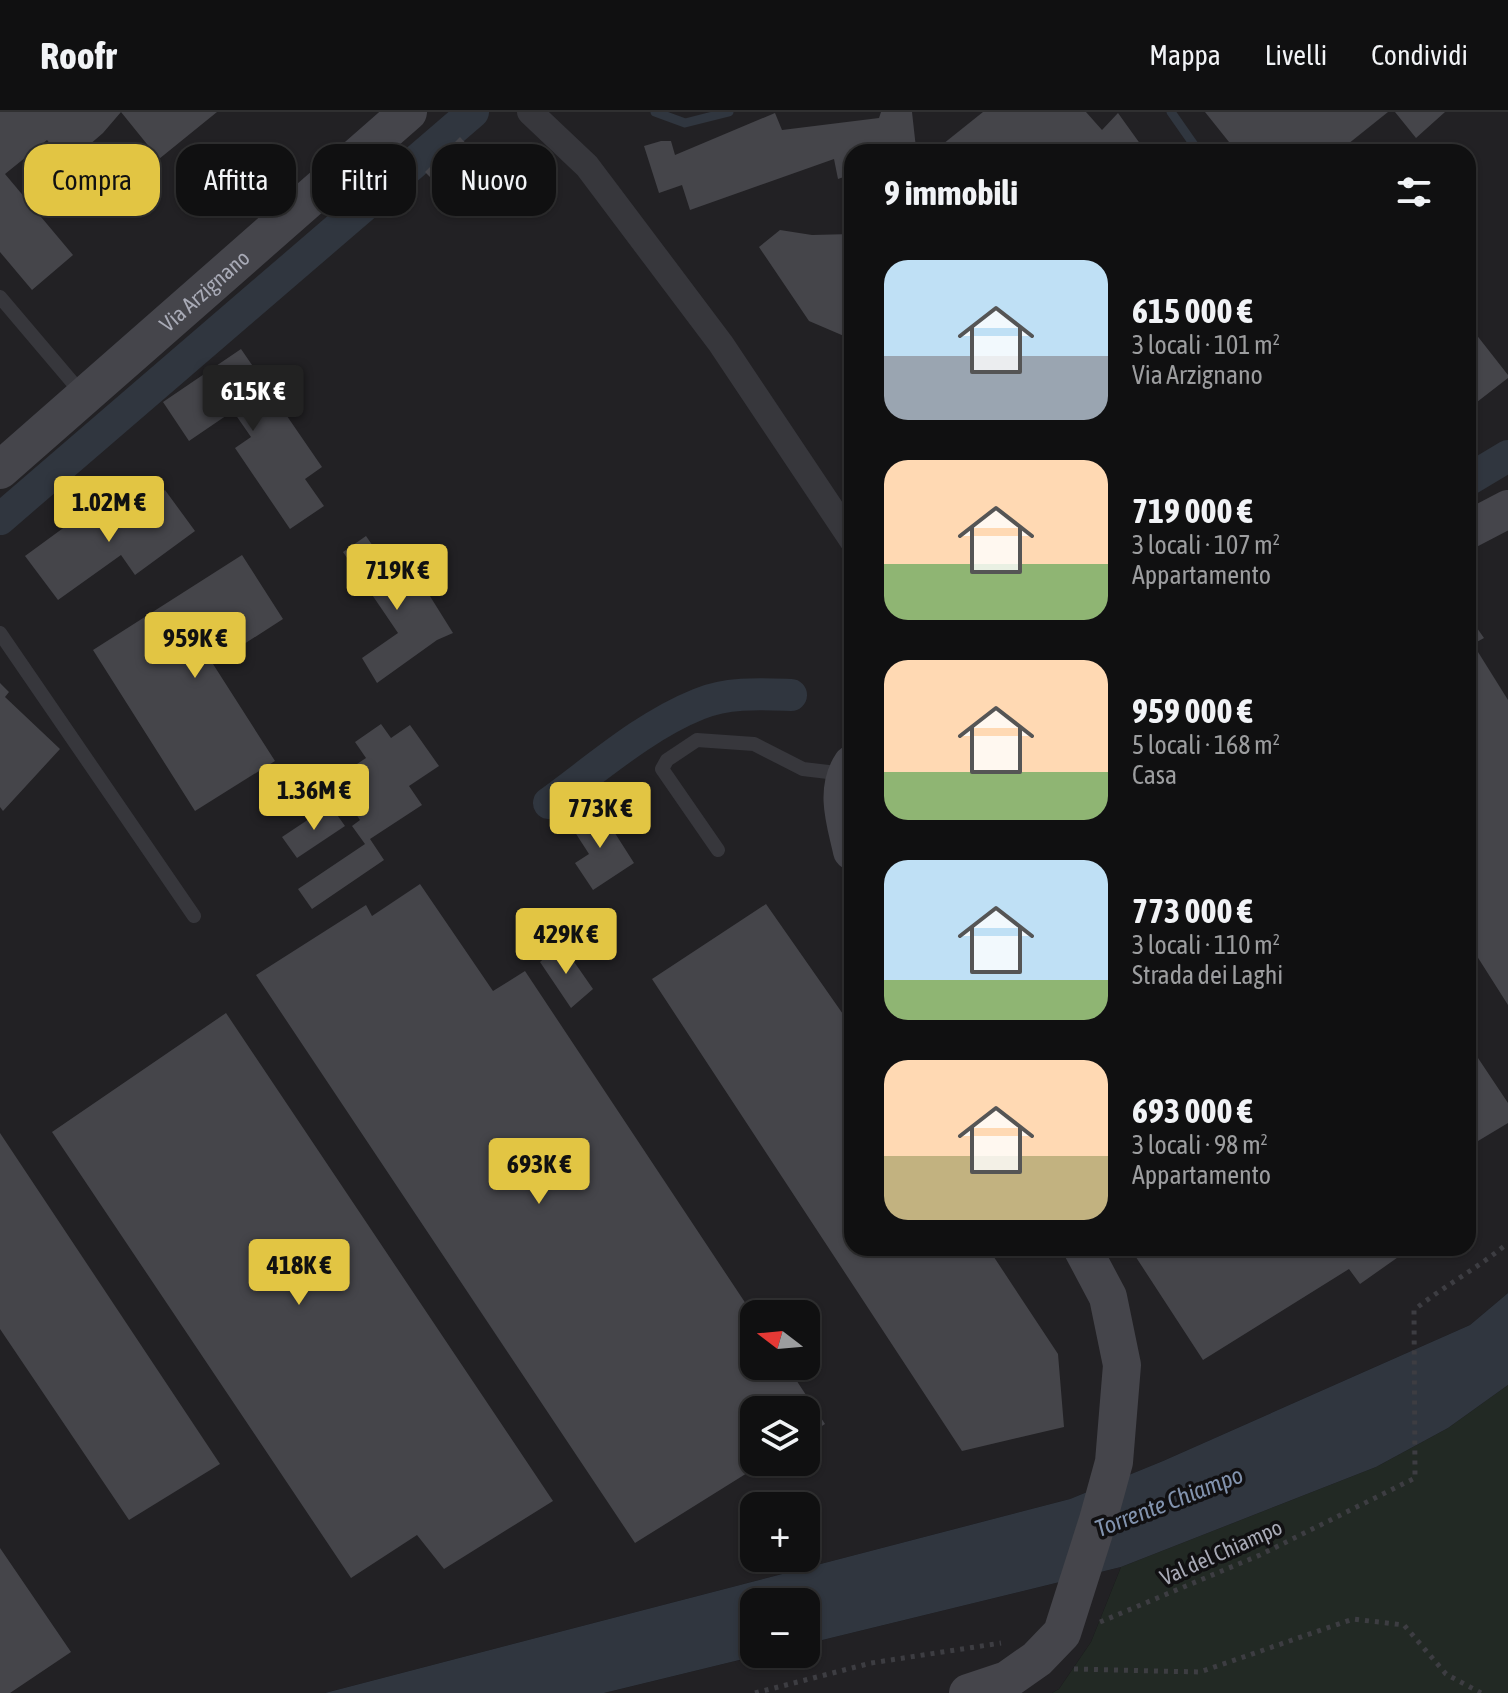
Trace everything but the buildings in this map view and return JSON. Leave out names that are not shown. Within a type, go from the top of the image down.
[{"type":"street","name":"Via Arzignano","points":[[0,470],[408,112]]},
{"type":"street","points":[[530,112],[587,166],[702,319],[844,528]]},
{"type":"street","points":[[1476,526],[1508,509]]},
{"type":"street","points":[[968,1693],[1007,1680],[1046,1633],[1114,1462],[1122,1365],[1108,1297],[1086,1256]]},
{"type":"lane","points":[[0,297],[84,396]]},
{"type":"lane","points":[[0,633],[194,916]]},
{"type":"lane","points":[[718,850],[662,769],[667,760],[697,740],[754,744],[803,769],[844,769]]},
{"type":"path","name":"Val del Chiampo","points":[[755,1693],[871,1663],[1089,1626],[1260,1555],[1415,1478],[1414,1310],[1439,1289],[1487,1261],[1508,1243]]},
{"type":"path","points":[[1046,1633],[1070,1669],[1200,1672],[1353,1619],[1404,1625],[1446,1674],[1481,1693]]},
{"type":"shaded area","points":[[0,112],[1508,112],[1508,1293],[1470,1325],[1070,1499],[820,1564],[820,1492],[740,1492],[740,1572],[790,1572],[325,1693],[0,1693]]},
{"type":"shaded area","points":[[1508,1385],[1508,1693],[1052,1693],[1059,1689],[1091,1642],[1121,1567],[1376,1467],[1448,1428]]},
{"type":"shaded area","points":[[1121,1567],[1091,1642],[1059,1689],[1052,1693],[604,1693],[740,1660],[740,1668],[820,1668],[820,1641]]},
{"type":"water","name":"Torrente Chiampo","points":[[1508,1293],[1508,1385],[1448,1428],[1376,1467],[1121,1567],[820,1641],[820,1588],[740,1588],[740,1660],[604,1693],[325,1693],[790,1572],[820,1572],[820,1564],[1070,1499],[1470,1325]]},
{"type":"waterway","points":[[0,519],[473,112]]},
{"type":"waterway","points":[[655,112],[685,123],[729,112]]},
{"type":"waterway","points":[[1171,112],[1193,144]]},
{"type":"waterway","points":[[1476,475],[1508,456]]},
{"type":"waterway","points":[[549,803],[640,736],[699,704],[733,696],[791,695]]}]
